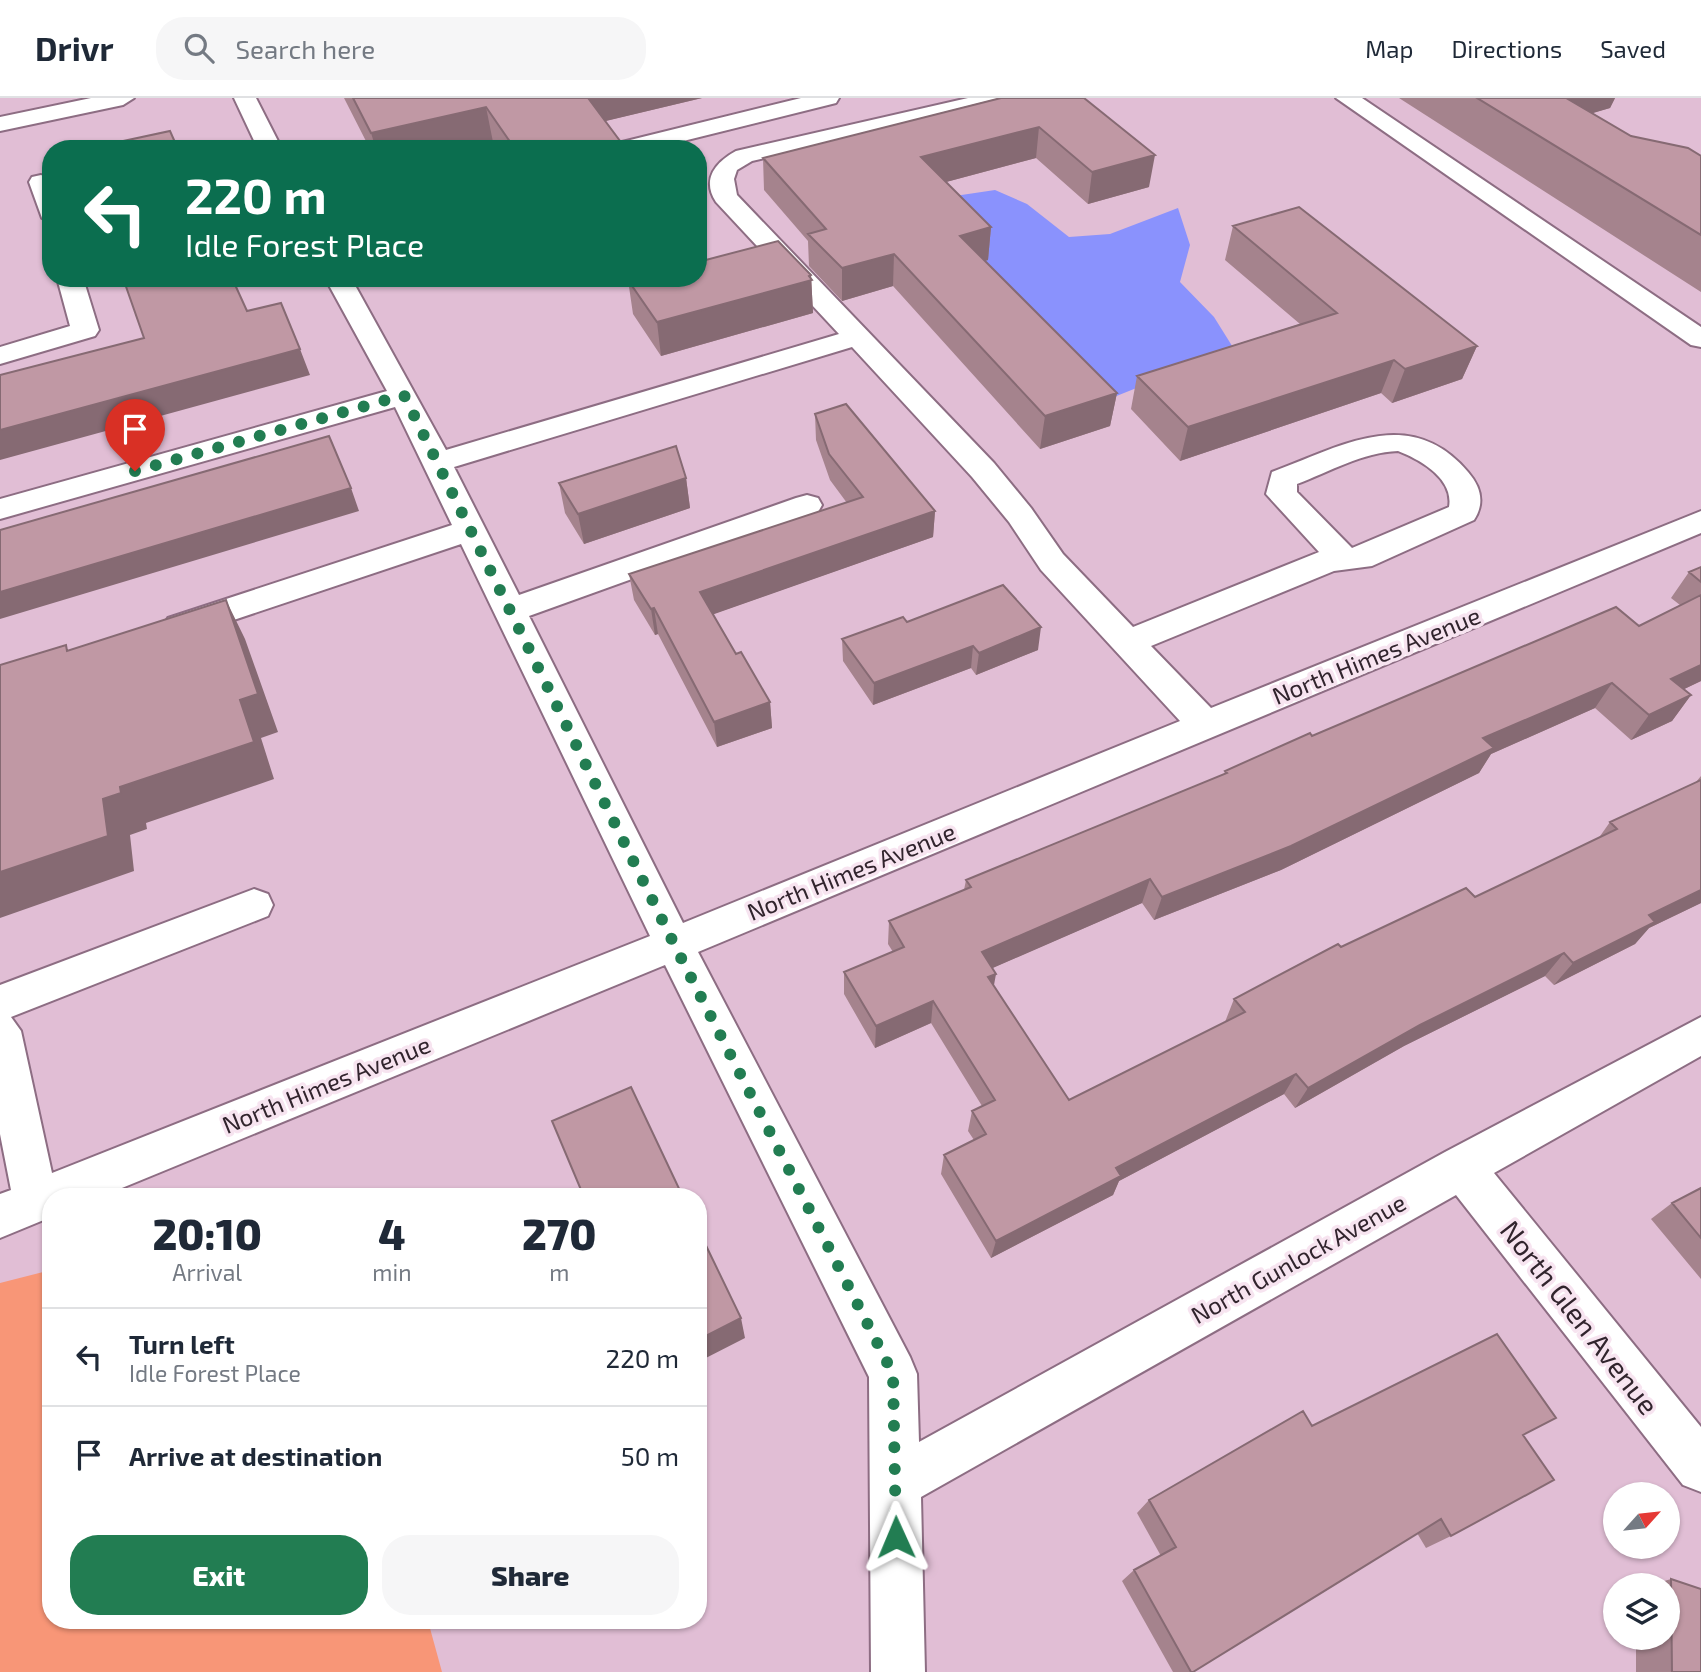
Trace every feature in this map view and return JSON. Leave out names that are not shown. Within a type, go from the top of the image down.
[{"type":"street","points":[[2,98],[4,123],[123,98]]},
{"type":"street","points":[[245,98],[266,140]]},
{"type":"street","points":[[658,140],[828,98]]},
{"type":"street","points":[[998,98],[744,156],[726,166],[722,179],[725,197],[983,470],[1020,515],[1052,562],[1205,725]]},
{"type":"street","points":[[1347,98],[1701,339]]},
{"type":"street","points":[[0,356],[85,330],[73,287]]},
{"type":"street","points":[[343,287],[404,395],[674,944],[893,1374],[898,1672]]},
{"type":"street","points":[[437,462],[857,337]]},
{"type":"street","points":[[0,509],[404,395]]},
{"type":"street","points":[[1128,642],[1330,561],[1361,558],[1463,513],[1467,494],[1462,483],[1430,454],[1396,442],[1379,444],[1283,479],[1281,494],[1344,559]]},
{"type":"street","points":[[510,610],[807,505]]},
{"type":"street","name":"North Himes Avenue","points":[[68,1188],[674,944],[1701,521]]},
{"type":"street","points":[[157,634],[470,530]]},
{"type":"street","points":[[0,1003],[254,905]]},
{"type":"street","points":[[0,1031],[18,1208]]},
{"type":"street","name":"North Gunlock Avenue","points":[[895,1483],[1701,1035]]},
{"type":"street","name":"North Glen Avenue","points":[[1461,1167],[1701,1467]]},
{"type":"street","name":"North Himes Avenue","points":[[18,1208],[42,1198]]},
{"type":"shaded area","points":[[42,1272],[42,1629],[430,1629],[442,1672],[0,1672],[0,1283]]},
{"type":"water","points":[[995,190],[1027,204],[1069,237],[1110,234],[1178,208],[1190,245],[1180,282],[1214,317],[1234,349],[1079,411],[956,242],[948,197]]},
{"type":"building","points":[[353,98],[588,98],[619,140],[509,140],[486,107],[371,133]]},
{"type":"building","points":[[1001,98],[1084,98],[1155,155],[1092,172],[1039,127],[921,157],[991,227],[960,236],[1117,393],[1045,416],[894,254],[842,268],[808,234],[826,229],[763,158]]},
{"type":"building","points":[[1477,98],[1566,98],[1631,136],[1688,148],[1701,156],[1701,235]]},
{"type":"building","points":[[170,131],[174,140],[128,140]]},
{"type":"building","points":[[1299,207],[1477,346],[1405,369],[1394,360],[1188,427],[1137,376],[1337,313],[1233,226]]},
{"type":"building","points":[[778,241],[811,275],[809,276],[812,280],[657,322],[633,287],[707,287],[707,260]]},
{"type":"building","points":[[126,287],[236,287],[247,311],[281,303],[300,349],[0,430],[0,375],[144,338]]},
{"type":"building","points":[[846,404],[935,511],[700,592],[736,654],[741,652],[770,702],[714,722],[654,608],[651,609],[629,574],[863,497],[829,454],[815,414]]},
{"type":"building","points":[[329,436],[351,488],[0,592],[0,530]]},
{"type":"building","points":[[676,446],[686,478],[578,514],[559,483]]},
{"type":"building","points":[[1701,567],[1701,582],[1689,572]]},
{"type":"building","points":[[1003,585],[1041,627],[979,653],[973,646],[874,683],[842,639],[903,617],[907,622]]},
{"type":"building","points":[[1701,595],[1701,665],[1671,679],[1691,695],[1649,715],[1612,683],[1483,738],[1494,748],[1291,846],[1162,897],[1150,879],[982,952],[996,974],[988,977],[1069,1100],[1245,1012],[1234,999],[1338,944],[1341,947],[1466,888],[1475,897],[1617,829],[1610,822],[1701,780],[1701,890],[1649,915],[1655,922],[1573,963],[1564,953],[1420,1025],[1308,1088],[1296,1074],[1116,1168],[1121,1176],[996,1241],[944,1155],[986,1134],[972,1111],[995,1100],[933,1001],[876,1026],[844,972],[904,947],[889,921],[971,887],[966,880],[1227,773],[1225,771],[1310,733],[1312,736],[1616,607],[1639,626]]},
{"type":"building","points":[[226,600],[258,694],[240,700],[254,742],[120,787],[121,793],[103,799],[108,836],[0,872],[0,665],[66,645],[67,651]]},
{"type":"building","points":[[631,1087],[679,1188],[580,1188],[552,1121]]},
{"type":"building","points":[[1701,1188],[1701,1238],[1672,1203]]},
{"type":"building","points":[[707,1248],[741,1318],[707,1335]]},
{"type":"building","points":[[1497,1334],[1556,1418],[1523,1435],[1554,1480],[1451,1536],[1441,1519],[1191,1672],[1134,1570],[1176,1547],[1149,1500],[1303,1411],[1312,1426]]},
{"type":"building","points":[[1680,1582],[1701,1589],[1701,1672],[1672,1672],[1672,1650],[1680,1650]]},
{"type":"route","points":[[135,471],[404,395],[674,944],[893,1374],[896,1537]]}]
